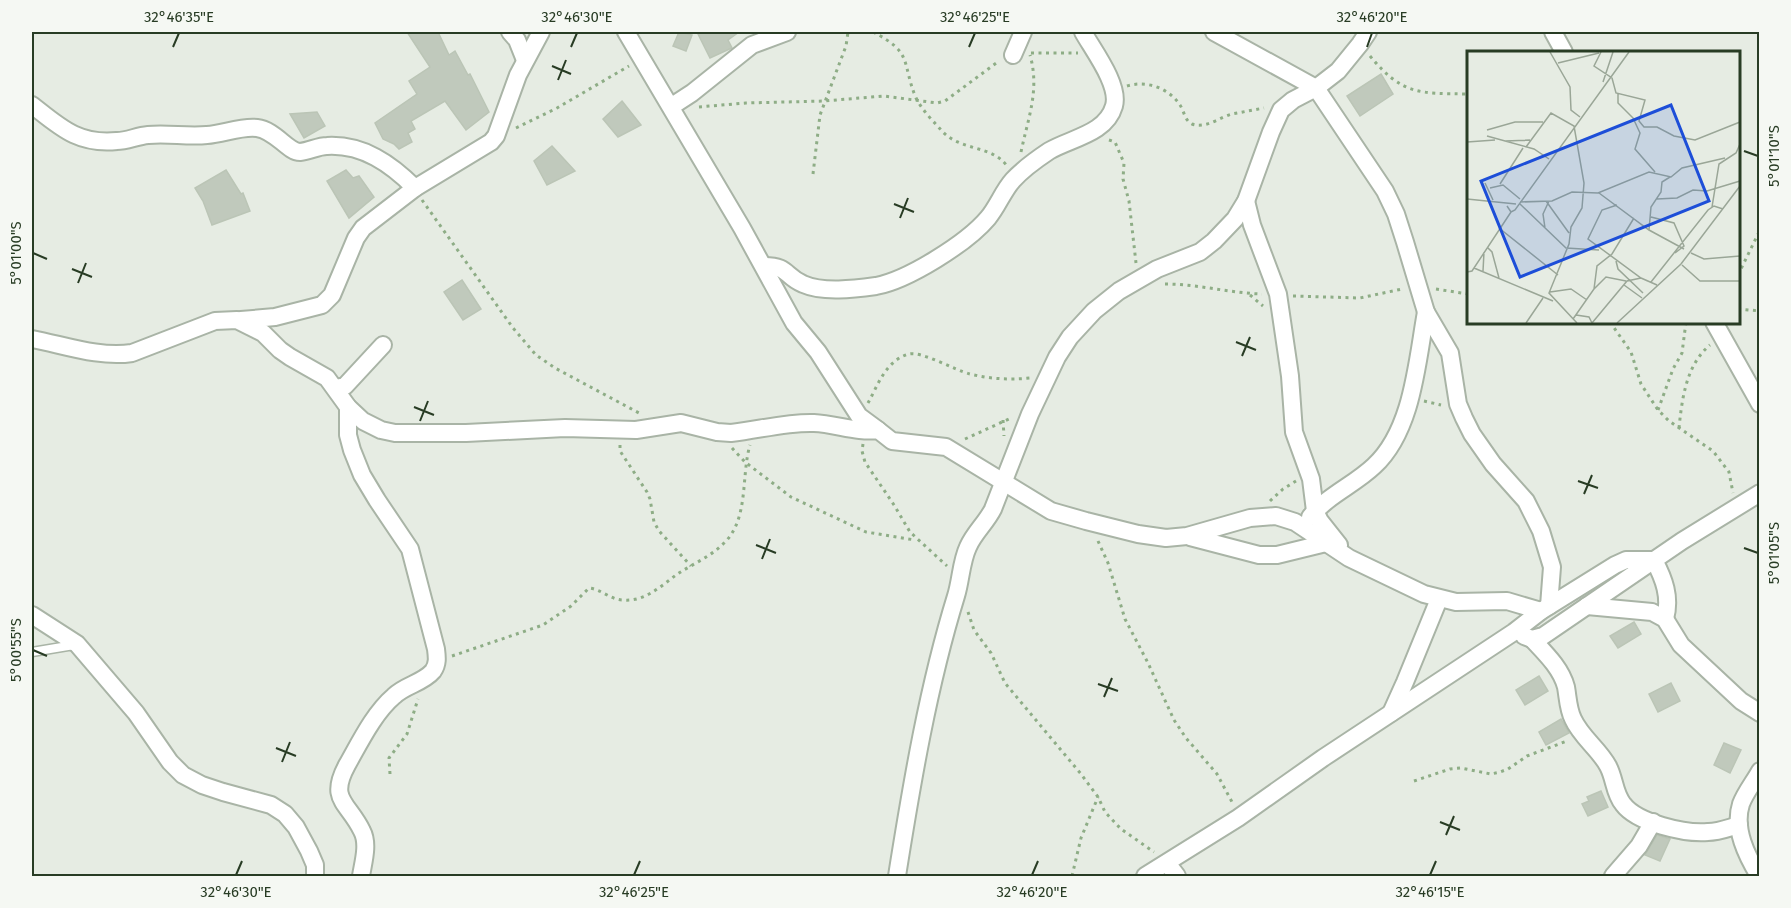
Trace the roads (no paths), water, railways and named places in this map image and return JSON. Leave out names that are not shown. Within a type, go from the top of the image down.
[{"type":"street","points":[[512,33],[528,35],[540,32]]},
{"type":"street","points":[[32,339],[119,355],[132,353],[215,321],[275,317],[322,305],[333,295],[356,238],[363,228],[415,188],[491,142],[496,136],[525,60],[540,32]]},
{"type":"street","points":[[626,32],[644,58],[794,322],[818,352],[859,416],[872,431]]},
{"type":"street","points":[[672,107],[752,45],[787,32]]},
{"type":"street","points":[[1021,54],[1023,32]]},
{"type":"street","points":[[764,266],[781,267],[797,282],[807,286],[846,289],[878,285],[903,276],[959,245],[990,215],[1018,176],[1049,151],[1090,132],[1110,117],[1115,103],[1114,89],[1083,32]]},
{"type":"street","points":[[1214,32],[1316,88],[1385,191],[1396,214],[1426,312],[1450,353],[1458,404],[1472,434],[1493,464],[1533,512],[1552,567],[1563,579],[1580,588]]},
{"type":"street","points":[[1553,32],[1563,51]]},
{"type":"street","points":[[512,33],[525,60]]},
{"type":"street","points":[[897,876],[933,680],[968,546],[989,517],[1030,414],[1057,357],[1083,322],[1106,302],[1157,269],[1200,252],[1221,234],[1246,201],[1276,119],[1287,105],[1316,88],[1338,71],[1364,38]]},
{"type":"street","points":[[32,105],[71,133],[95,143],[147,135],[208,135],[258,128],[278,137],[300,152],[328,146],[373,155],[399,172],[415,188]]},
{"type":"street","points":[[1246,201],[1252,225],[1278,294],[1290,376],[1294,432],[1311,479],[1315,511],[1348,558]]},
{"type":"street","points":[[1302,526],[1330,497],[1376,465],[1395,437],[1406,409],[1416,372],[1426,312]]},
{"type":"street","points":[[237,320],[263,333],[280,350],[327,378],[348,408],[363,421],[381,430],[395,433],[466,433],[565,428],[620,431],[650,429],[681,423],[731,433],[812,423],[839,425],[872,431],[892,441],[938,445],[956,453],[1051,511],[1086,521],[1138,534],[1166,538],[1187,536],[1250,518],[1276,516],[1302,526],[1348,558],[1439,599],[1456,602],[1507,601],[1545,609]]},
{"type":"street","points":[[1717,327],[1760,404]]},
{"type":"street","points":[[336,388],[345,386],[383,345]]},
{"type":"street","points":[[348,408],[348,435],[362,475],[405,539],[415,563],[436,649],[437,662],[434,670],[423,680],[395,694],[385,706],[359,744],[340,779],[339,793],[364,838],[361,876]]},
{"type":"street","points":[[1532,639],[1544,636],[1654,560],[1760,493]]},
{"type":"street","points":[[1187,536],[1258,555],[1277,555],[1326,543]]},
{"type":"street","points":[[1145,876],[1172,870],[1238,818],[1545,609],[1626,560],[1654,560]]},
{"type":"street","points":[[1654,560],[1668,593],[1665,619]]},
{"type":"street","points":[[1545,609],[1552,567]]},
{"type":"street","points":[[1390,713],[1406,682],[1439,599]]},
{"type":"street","points":[[1587,606],[1652,612],[1665,619],[1681,645],[1742,701],[1760,713]]},
{"type":"street","points":[[32,615],[77,644],[136,713],[170,762],[183,775],[223,792],[271,805],[285,814],[296,827],[318,873]]},
{"type":"street","points":[[1514,632],[1532,639],[1559,671],[1566,687],[1572,718],[1583,736],[1608,766],[1616,794],[1632,813],[1653,822],[1694,832],[1721,830],[1739,825]]},
{"type":"street","points":[[1759,876],[1747,854],[1738,815],[1742,802],[1760,771]]},
{"type":"street","points":[[1613,876],[1639,846],[1653,822]]},
{"type":"lane","points":[[32,652],[77,644]]}]
